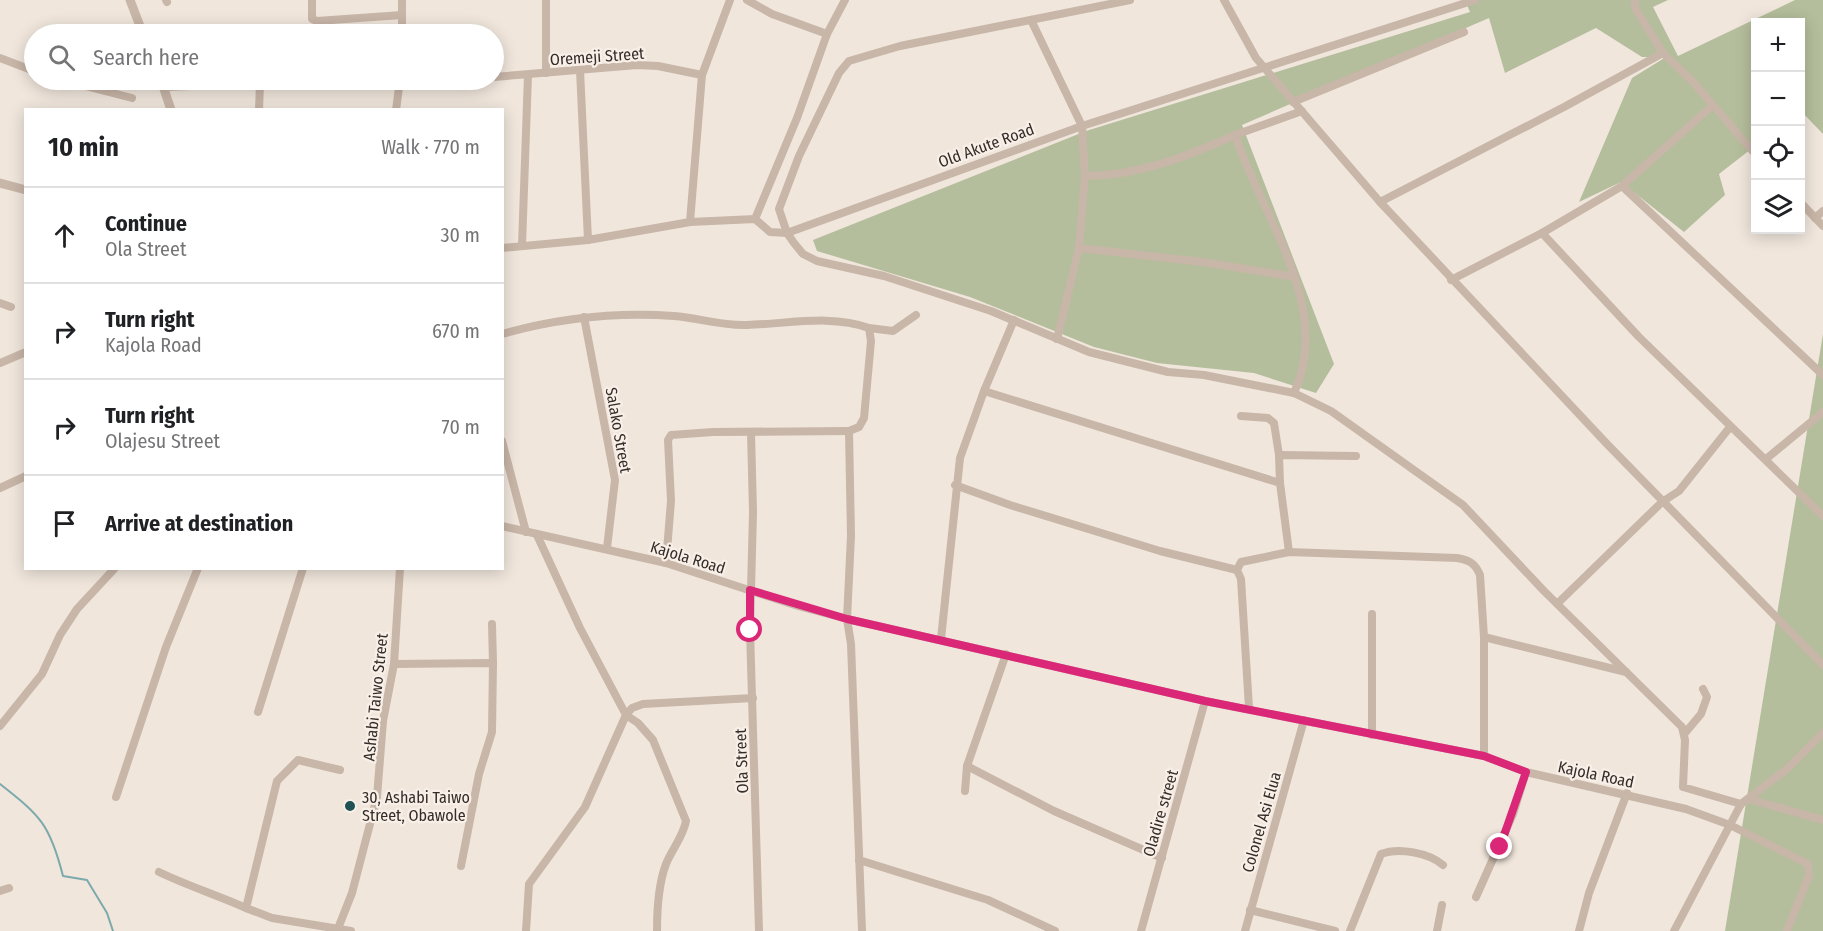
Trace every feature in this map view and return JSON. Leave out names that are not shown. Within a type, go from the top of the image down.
[{"type":"street","points":[[130,0],[139,24]]},
{"type":"street","points":[[312,0],[312,19],[317,21],[402,15]]},
{"type":"street","points":[[402,0],[402,24]]},
{"type":"street","points":[[546,0],[546,74]]},
{"type":"street","points":[[690,222],[702,75],[730,0]]},
{"type":"street","points":[[747,0],[772,14],[827,34]]},
{"type":"street","points":[[755,219],[797,118],[827,34],[845,0]]},
{"type":"street","points":[[1130,0],[890,48],[849,61],[839,73],[799,156],[779,209],[787,233],[802,254],[817,261],[884,276],[1014,320],[1089,352],[1168,372],[1204,375],[1294,393],[1358,429],[1463,505],[1682,727],[1685,733],[1683,787],[1741,804]]},
{"type":"street","points":[[1224,0],[1250,49],[1380,202],[1662,502],[1823,665]]},
{"type":"street","name":"Old Akute Road","points":[[787,233],[1082,126],[1465,1],[1475,0]]},
{"type":"street","points":[[1635,0],[1635,8],[1663,52],[1751,149]]},
{"type":"street","points":[[1031,20],[1082,126],[1085,176],[1079,248],[1057,339]]},
{"type":"street","points":[[1293,102],[1464,32]]},
{"type":"street","points":[[1380,202],[1564,107],[1663,52]]},
{"type":"street","points":[[0,58],[24,67]]},
{"type":"street","name":"Oremeji Street","points":[[504,76],[648,65],[702,75]]},
{"type":"street","points":[[580,70],[588,240]]},
{"type":"street","points":[[522,246],[528,75]]},
{"type":"street","points":[[101,90],[132,98]]},
{"type":"street","points":[[164,90],[170,108]]},
{"type":"street","points":[[260,90],[260,108]]},
{"type":"street","points":[[396,108],[399,90]]},
{"type":"street","points":[[1451,280],[1542,233],[1622,186],[1713,105]]},
{"type":"street","points":[[1085,176],[1138,170],[1180,159],[1235,135],[1302,111]]},
{"type":"street","points":[[1235,135],[1278,232],[1295,277],[1305,318],[1307,352],[1302,376],[1294,393]]},
{"type":"street","points":[[0,183],[24,189]]},
{"type":"street","points":[[1622,186],[1823,375]]},
{"type":"street","points":[[1805,207],[1823,226]]},
{"type":"street","points":[[1815,218],[1823,211]]},
{"type":"street","points":[[504,248],[588,240],[690,222],[755,219],[770,232],[787,233]]},
{"type":"street","points":[[1542,233],[1639,337],[1823,516]]},
{"type":"street","points":[[1079,248],[1203,262],[1295,277]]},
{"type":"street","points":[[0,303],[11,307]]},
{"type":"street","points":[[504,334],[584,317],[628,314],[677,316],[715,324],[745,325],[812,321],[856,323],[869,328],[893,331],[916,315]]},
{"type":"street","name":"Salako Street","points":[[584,317],[615,480],[607,548]]},
{"type":"street","points":[[941,639],[960,458],[984,391],[1014,320]]},
{"type":"street","points":[[666,563],[671,501],[668,440],[671,435],[849,431],[858,427],[864,418],[871,341],[869,328]]},
{"type":"street","points":[[0,363],[24,353]]},
{"type":"street","points":[[984,391],[1280,483]]},
{"type":"street","points":[[1766,459],[1823,412]]},
{"type":"street","points":[[1241,416],[1268,418],[1274,423],[1289,552]]},
{"type":"street","points":[[1558,603],[1662,502],[1679,491],[1730,427]]},
{"type":"street","points":[[849,431],[851,525],[847,619],[851,644],[862,931]]},
{"type":"street","name":"Ola Street","points":[[751,432],[753,552],[750,590],[759,931]]},
{"type":"street","points":[[504,449],[526,532]]},
{"type":"street","points":[[1279,455],[1356,456]]},
{"type":"street","points":[[0,488],[24,477]]},
{"type":"street","points":[[956,485],[1169,553],[1237,570]]},
{"type":"street","name":"Kajola Road","points":[[504,526],[666,563],[847,619],[1205,701],[1484,756],[1526,772],[1627,793],[1730,825],[1808,864],[1809,875],[1787,931]]},
{"type":"street","points":[[537,535],[580,628],[626,715],[638,723],[653,740],[686,821],[685,829],[666,865],[659,892],[657,931]]},
{"type":"street","points":[[1237,570],[1241,562],[1251,558],[1289,552],[1382,554],[1469,560],[1477,566],[1480,575],[1484,638],[1484,756]]},
{"type":"street","points":[[0,726],[42,674],[60,636],[77,609],[113,570]]},
{"type":"street","points":[[116,797],[166,647],[197,570]]},
{"type":"street","points":[[258,712],[302,570]]},
{"type":"street","name":"Ashabi Taiwo Street","points":[[338,930],[360,867],[377,797],[383,721],[394,664],[400,570]]},
{"type":"street","points":[[1237,570],[1241,579],[1249,708]]},
{"type":"street","points":[[1372,614],[1372,735]]},
{"type":"street","points":[[461,866],[479,774],[492,732],[492,624]]},
{"type":"street","points":[[1484,638],[1627,673]]},
{"type":"street","points":[[965,791],[967,766],[1005,654]]},
{"type":"street","points":[[394,664],[493,663]]},
{"type":"street","points":[[1685,733],[1701,714],[1707,697],[1703,688]]},
{"type":"street","points":[[526,931],[529,884],[585,807],[626,715],[632,708],[643,704],[753,698]]},
{"type":"street","name":"Oladire street","points":[[1141,931],[1205,701]]},
{"type":"street","name":"Colonel Asi Elua","points":[[1245,931],[1304,720]]},
{"type":"street","points":[[1674,931],[1741,804],[1787,769],[1823,733]]},
{"type":"street","points":[[246,908],[277,781],[288,767],[298,760],[340,770]]},
{"type":"street","points":[[967,766],[1054,811],[1162,858]]},
{"type":"street","points":[[1476,897],[1514,814],[1526,772]]},
{"type":"street","points":[[1579,931],[1589,893],[1627,793]]},
{"type":"street","points":[[1749,799],[1823,820]]},
{"type":"street","points":[[1350,931],[1381,854],[1421,854],[1434,858],[1443,865]]},
{"type":"street","points":[[859,860],[988,900],[1055,931]]},
{"type":"street","points":[[159,872],[193,888],[216,894],[272,918],[351,931]]},
{"type":"street","points":[[0,891],[9,888]]},
{"type":"street","points":[[1437,931],[1442,905]]},
{"type":"street","points":[[1250,910],[1335,931]]},
{"type":"green space","points":[[1465,0],[1668,0],[1653,7],[1678,56],[1751,21],[1751,149],[1719,174],[1725,195],[1684,232],[1621,182],[1579,202],[1632,78],[1666,57],[1642,57],[1596,28],[1505,73],[1489,18],[1242,125],[1334,364],[1316,393],[1254,373],[1157,363],[1094,347],[970,297],[817,251],[813,240],[1086,131],[1470,12]]},
{"type":"green space","points":[[1795,0],[1823,0],[1823,134],[1805,115],[1805,18],[1757,18]]},
{"type":"green space","points":[[1823,334],[1823,931],[1725,931]]},
{"type":"waterway","points":[[0,784],[35,814],[42,823],[53,845],[63,876],[87,880],[107,913],[113,931]]},
{"type":"place","name":"30, Ashabi Taiwo Street, Obawole","points":[[350,806]]},
{"type":"route","points":[[750,630],[750,590],[847,619],[1205,701],[1484,756],[1526,772],[1514,814],[1500,847]]}]
